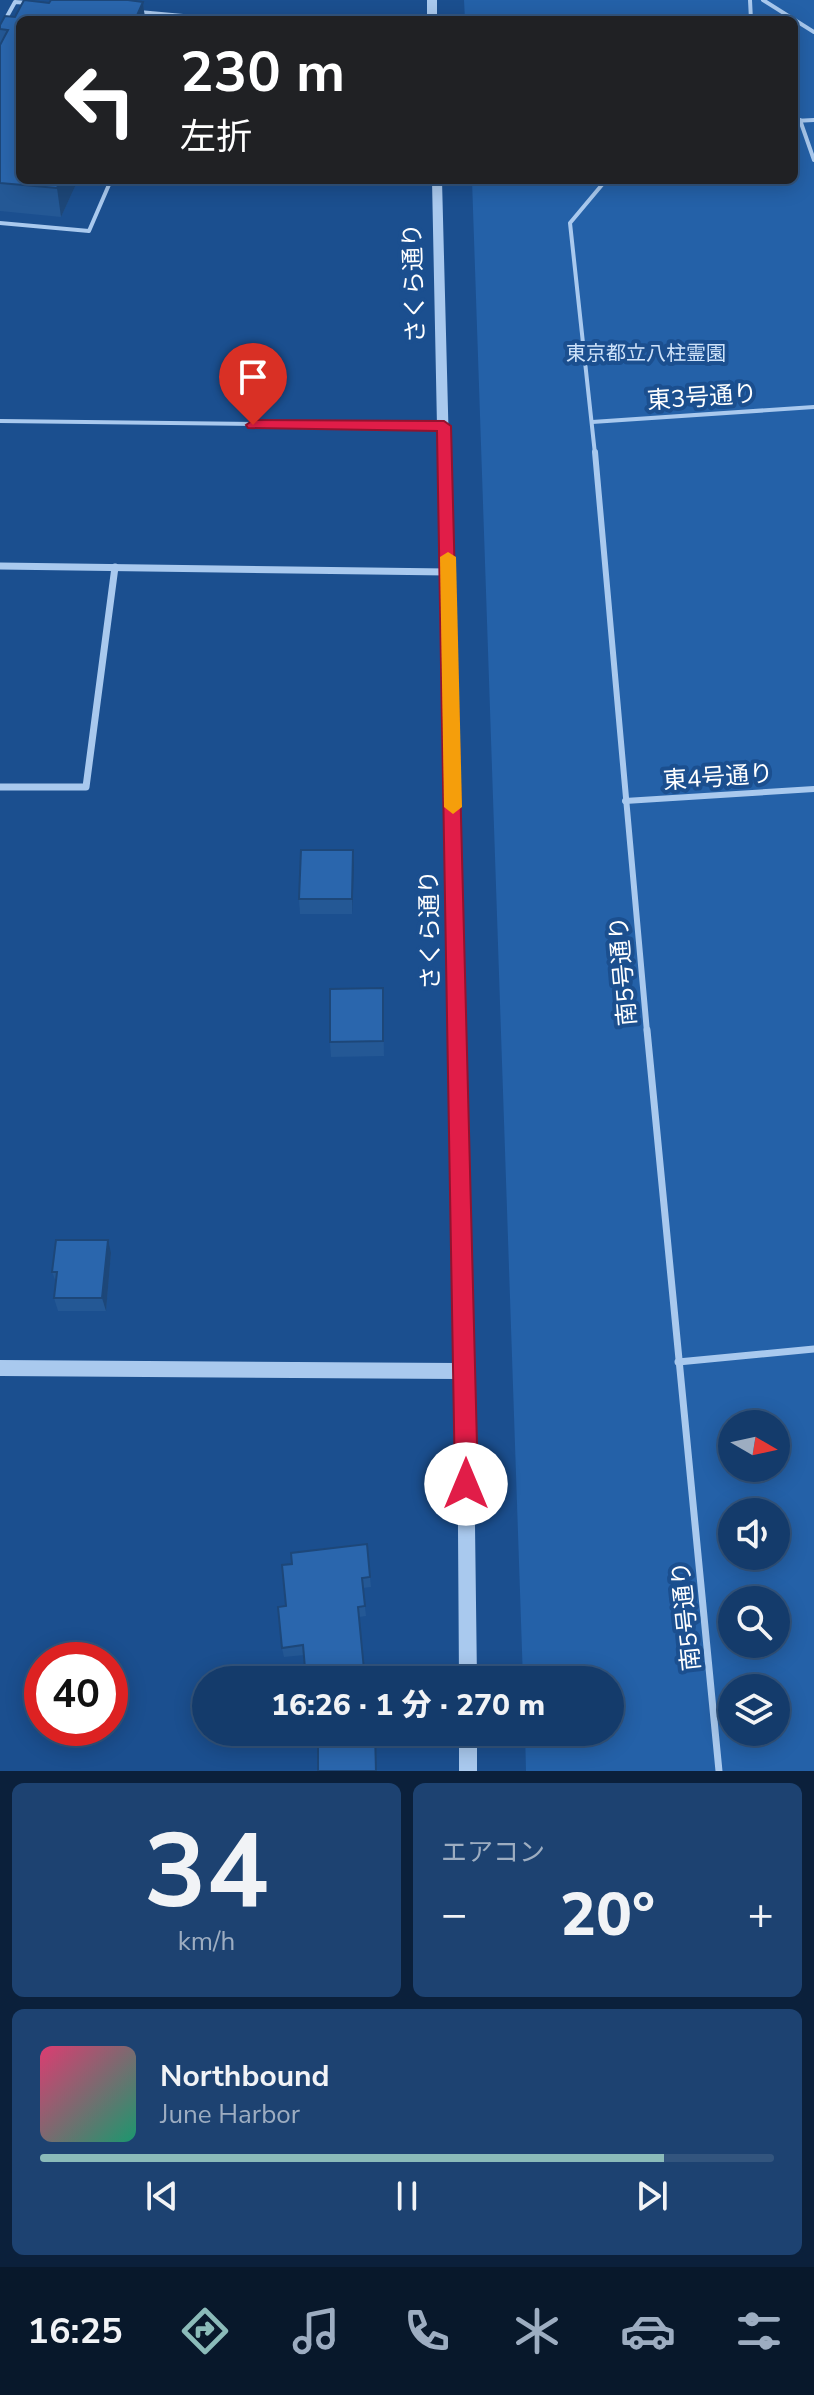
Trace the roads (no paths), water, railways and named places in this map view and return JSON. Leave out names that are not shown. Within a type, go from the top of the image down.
[{"type":"street","name":"さくら通り","points":[[437,184],[465,1371],[468,1666]]},
{"type":"street","points":[[0,566],[448,572]]},
{"type":"street","points":[[0,787],[86,787],[115,567]]},
{"type":"street","points":[[0,1368],[465,1371]]},
{"type":"street","points":[[468,1746],[468,1771]]},
{"type":"lane","points":[[763,0],[788,16]]},
{"type":"lane","points":[[0,29],[15,1],[30,3]]},
{"type":"lane","points":[[137,12],[167,16]]},
{"type":"lane","points":[[798,122],[814,160]]},
{"type":"lane","points":[[0,223],[89,231],[109,184]]},
{"type":"lane","name":"南5号通り","points":[[603,184],[570,223],[592,422],[625,801],[719,1771]]},
{"type":"lane","name":"東3号通り","points":[[592,422],[814,407]]},
{"type":"lane","points":[[0,421],[444,426]]},
{"type":"lane","name":"東4号通り","points":[[625,801],[814,789]]},
{"type":"lane","points":[[678,1362],[814,1349]]},
{"type":"park label","name":"東京都立八柱霊園","points":[[646,353]]}]
